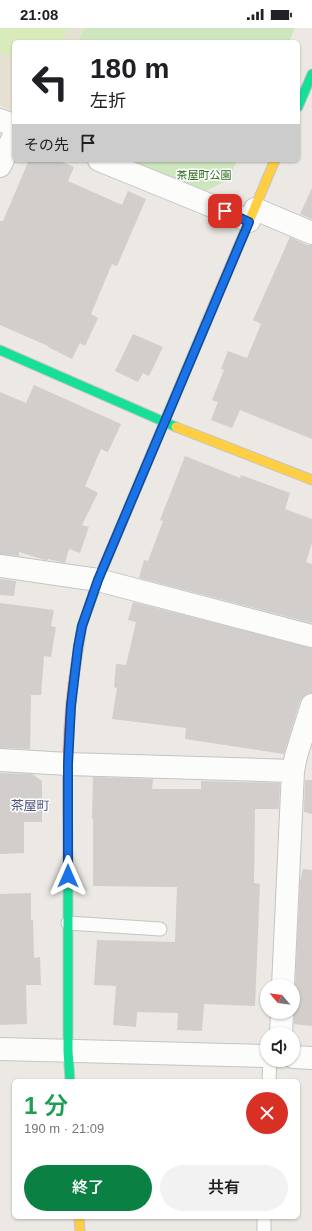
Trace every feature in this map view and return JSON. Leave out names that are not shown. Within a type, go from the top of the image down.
[{"type":"street","points":[[300,102],[312,74]]},
{"type":"street","points":[[0,120],[12,124]]},
{"type":"street","points":[[0,166],[12,139]]},
{"type":"street","points":[[105,162],[252,215],[312,234]]},
{"type":"street","points":[[70,1079],[68,1051],[68,764],[71,706],[82,626],[98,580],[274,162]]},
{"type":"street","points":[[0,350],[164,422],[312,480]]},
{"type":"street","points":[[0,566],[98,580],[312,636]]},
{"type":"street","points":[[283,979],[293,771],[296,756],[312,705]]},
{"type":"street","points":[[0,760],[68,764],[293,771]]},
{"type":"street","points":[[0,1049],[260,1056]]},
{"type":"street","points":[[300,1057],[312,1058]]},
{"type":"street","points":[[79,1219],[80,1231]]},
{"type":"lane","points":[[68,923],[160,929]]},
{"type":"lane","points":[[269,1079],[270,1067]]},
{"type":"lane","points":[[264,1219],[264,1231]]},
{"type":"shaded area","points":[[0,28],[84,28],[79,40],[12,40],[12,110],[0,106]]},
{"type":"green space","points":[[0,28],[69,28],[63,40],[12,40],[12,57],[0,52]]},
{"type":"green space","points":[[84,28],[295,28],[290,40],[79,40]]},
{"type":"green space","name":"茶屋町公園","points":[[135,162],[236,162],[228,180],[204,192]]},
{"type":"building","points":[[28,162],[62,162],[74,167],[68,181],[122,205],[128,191],[146,199],[117,266],[112,264],[91,314],[98,318],[85,346],[80,343],[72,359],[48,346],[0,325],[0,221],[3,221]]},
{"type":"building","points":[[312,188],[312,219],[300,214]]},
{"type":"building","points":[[290,237],[307,245],[312,245],[312,439],[240,410],[232,428],[211,420],[218,402],[212,400],[224,370],[221,369],[228,351],[247,358],[261,324],[253,320]]},
{"type":"building","points":[[133,334],[163,347],[149,376],[143,373],[138,382],[115,371]]},
{"type":"building","points":[[34,385],[121,424],[108,452],[101,449],[85,486],[98,493],[82,525],[89,527],[80,553],[69,549],[65,563],[48,559],[45,560],[19,552],[19,556],[0,554],[0,392],[26,403]]},
{"type":"building","points":[[185,456],[240,478],[241,475],[290,493],[285,509],[312,519],[312,543],[306,562],[312,564],[312,623],[139,578],[144,560],[148,561],[163,521],[160,520]]},
{"type":"building","points":[[0,579],[16,581],[14,596],[0,595]]},
{"type":"building","points":[[133,602],[312,648],[312,693],[304,696],[300,701],[284,754],[185,739],[186,728],[112,719],[117,688],[114,687],[116,664],[126,665],[136,622],[128,620]]},
{"type":"building","points":[[0,603],[54,610],[51,626],[56,627],[51,657],[44,656],[41,695],[31,695],[30,749],[0,748]]},
{"type":"building","points":[[0,773],[32,774],[42,781],[42,822],[24,822],[24,853],[0,854]]},
{"type":"building","points":[[93,777],[153,779],[152,789],[201,789],[201,781],[280,783],[279,809],[255,809],[254,883],[260,884],[255,1006],[204,1004],[202,1031],[177,1030],[178,1013],[137,1012],[136,1027],[113,1025],[116,986],[94,985],[97,940],[175,942],[177,887],[93,886]]},
{"type":"building","points":[[305,780],[312,780],[312,814],[304,812]]},
{"type":"building","points":[[303,869],[312,870],[312,1026],[294,1024],[294,1019],[300,1019],[300,979],[295,979],[300,881]]},
{"type":"building","points":[[31,893],[31,920],[33,920],[34,958],[40,957],[41,985],[26,985],[27,1024],[0,1025],[0,894]]},
{"type":"traffic: fast","points":[[300,102],[312,74]]},
{"type":"traffic: fast","points":[[76,664],[82,626],[98,580],[206,323]]},
{"type":"traffic: fast","points":[[0,350],[176,427]]},
{"type":"traffic: fast","points":[[68,880],[68,1051],[70,1079]]},
{"type":"traffic: slow","points":[[206,323],[274,162]]},
{"type":"traffic: slow","points":[[176,427],[312,480]]},
{"type":"traffic: slow","points":[[79,1219],[80,1231]]},
{"type":"traffic: jam","points":[[68,880],[68,745],[72,691],[76,664]]},
{"type":"district","name":"茶屋町","points":[[30,805]]},
{"type":"route","points":[[68,876],[68,764],[71,706],[73,682],[82,626],[88,605],[98,580],[249,222],[225,211]]}]
